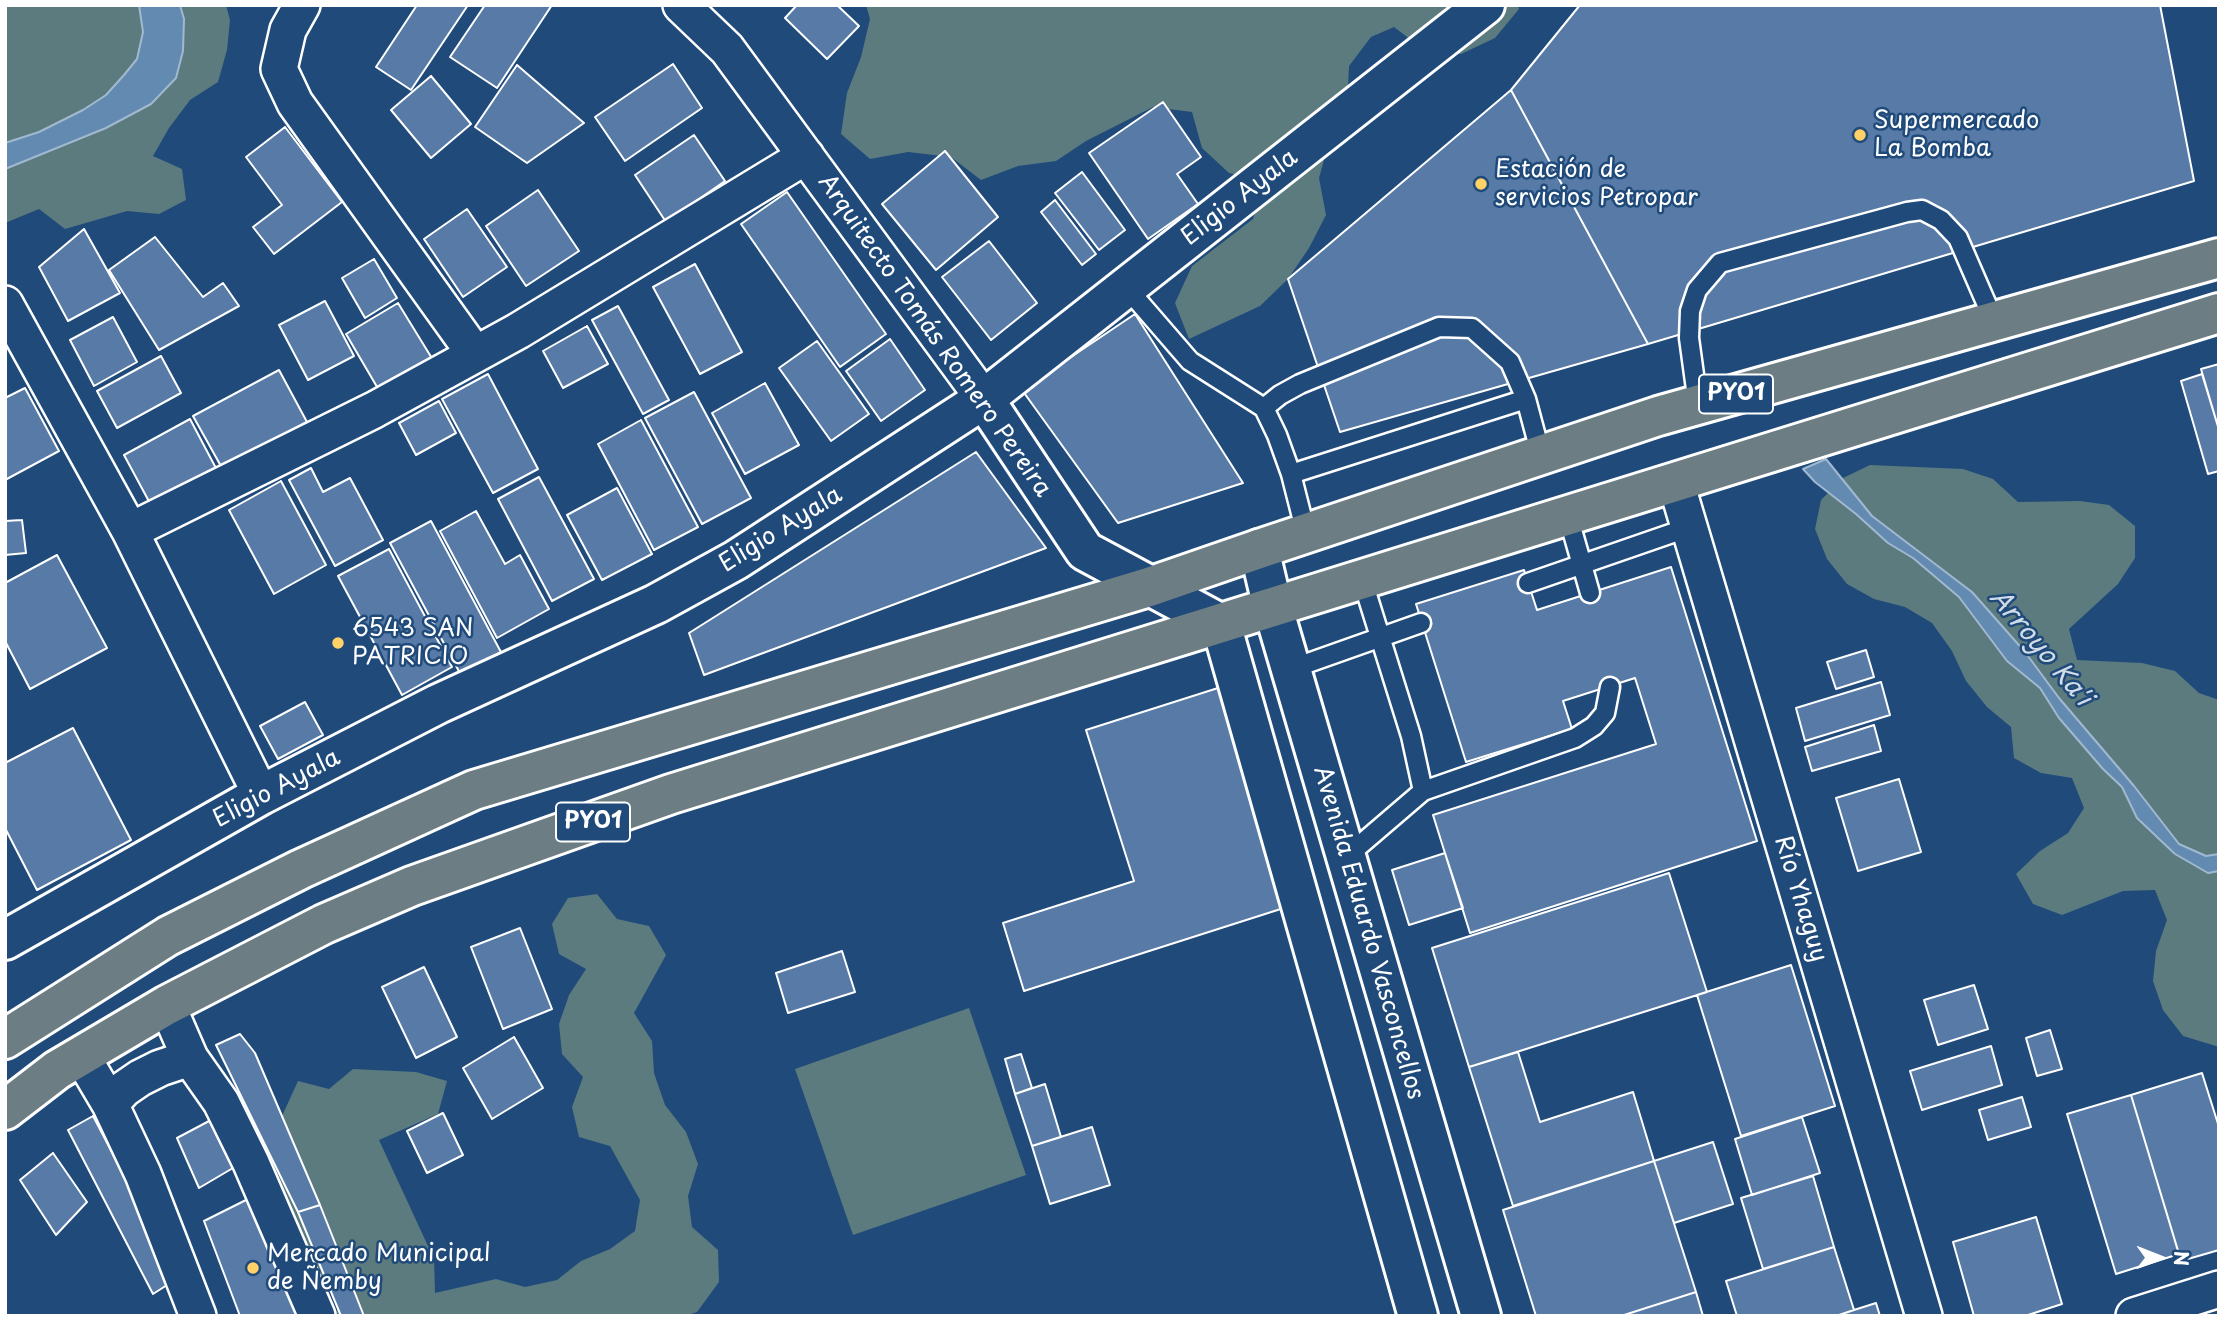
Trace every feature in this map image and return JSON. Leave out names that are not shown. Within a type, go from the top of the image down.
[{"type":"highway","name":"PY01","points":[[5,1039],[168,936],[301,869],[474,790],[1149,587],[1698,404],[2219,258]]},
{"type":"highway","name":"PY01","points":[[5,1110],[57,1070],[167,1004],[324,924],[412,886],[671,794],[2219,313]]},
{"type":"street","points":[[302,5],[288,30],[279,69],[295,103],[475,354]]},
{"type":"street","name":"Arquitecto Tomás Romero Pereira","points":[[681,5],[727,49],[984,399],[1085,551],[1221,624]]},
{"type":"street","name":"Eligio Ayala","points":[[5,940],[261,795],[438,704],[656,604],[736,560],[984,399],[1485,5]]},
{"type":"street","points":[[130,531],[374,410],[518,331],[806,156]]},
{"type":"street","points":[[5,304],[130,531],[261,795]]},
{"type":"street","name":"Río Yhaguy","points":[[1676,483],[1924,1316]]},
{"type":"street","name":"Avenida Eduardo Vasconcellos","points":[[1259,549],[1273,608],[1481,1316]]},
{"type":"street","points":[[1221,624],[1418,1316]]},
{"type":"street","points":[[167,1004],[190,1058],[221,1102],[251,1163],[317,1316]]},
{"type":"street","points":[[81,1055],[110,1104],[143,1174],[198,1316]]},
{"type":"street","points":[[110,1104],[124,1089],[140,1078],[190,1058]]},
{"type":"street","points":[[2134,1316],[2219,1289]]},
{"type":"lane","points":[[1698,404],[1689,338],[1690,311],[1697,290],[1720,263],[1922,210],[1941,220],[1958,238],[1994,321]]},
{"type":"lane","points":[[1126,287],[1190,360],[1264,408],[1291,474],[1306,533]]},
{"type":"lane","points":[[1264,408],[1300,384],[1439,327],[1472,328],[1510,362],[1526,400],[1541,455]]},
{"type":"lane","points":[[1291,474],[1526,400]]},
{"type":"lane","points":[[1569,516],[1590,593]]},
{"type":"lane","points":[[1528,583],[1690,527]]},
{"type":"lane","points":[[1362,579],[1411,736],[1423,791]]},
{"type":"lane","points":[[1291,669],[1422,623]]},
{"type":"lane","points":[[1346,857],[1423,791],[1576,738],[1594,726],[1605,713],[1610,687]]},
{"type":"green space","points":[[5,5],[226,5],[230,20],[227,50],[218,82],[190,100],[153,156],[182,169],[186,200],[159,214],[127,211],[65,229],[39,209],[5,223]]},
{"type":"green space","points":[[866,5],[1518,5],[1519,9],[1495,38],[1461,54],[1424,50],[1394,27],[1371,37],[1349,66],[1347,110],[1329,142],[1319,178],[1326,215],[1309,248],[1288,279],[1260,306],[1189,339],[1175,303],[1192,266],[1253,219],[1264,182],[1229,173],[1202,148],[1192,112],[1153,107],[1086,141],[1056,161],[1018,166],[981,180],[951,157],[908,152],[870,159],[841,134],[847,93],[861,57],[870,19]]},
{"type":"green space","points":[[1870,465],[1963,469],[1993,479],[2018,502],[2080,501],[2109,505],[2135,526],[2135,558],[2118,584],[2069,629],[2077,660],[2142,663],[2175,671],[2199,693],[2219,700],[2219,1047],[2183,1036],[2163,1010],[2153,981],[2156,951],[2167,920],[2155,890],[2123,891],[2062,915],[2033,904],[2016,874],[2040,851],[2068,833],[2084,808],[2072,778],[2041,773],[2014,758],[2011,727],[1987,707],[1966,681],[1952,651],[1932,623],[1905,607],[1874,599],[1847,584],[1827,559],[1815,529],[1821,500],[1843,478]]},
{"type":"green space","points":[[597,894],[617,919],[649,926],[666,955],[634,1013],[652,1041],[654,1073],[665,1105],[686,1132],[698,1164],[688,1196],[692,1227],[718,1250],[719,1282],[697,1312],[685,1316],[336,1316],[339,1296],[312,1278],[265,1197],[272,1138],[298,1081],[329,1089],[353,1069],[416,1072],[447,1081],[438,1114],[379,1140],[434,1259],[435,1293],[496,1279],[525,1287],[557,1280],[581,1261],[610,1249],[635,1231],[640,1200],[610,1146],[579,1137],[572,1107],[583,1077],[562,1054],[559,1024],[569,995],[586,969],[559,954],[552,924],[568,898]]},
{"type":"green space","points":[[969,1008],[1026,1175],[853,1235],[795,1069]]},
{"type":"water","points":[[139,5],[180,5],[184,19],[183,51],[176,78],[151,104],[106,128],[5,169],[5,143],[39,132],[83,110],[106,95],[124,75],[137,59],[143,32]]},
{"type":"water","points":[[1826,459],[1872,516],[1972,592],[2025,652],[2059,698],[2179,844],[2206,856],[2219,854],[2219,871],[2208,873],[2175,854],[2137,818],[2122,787],[2059,718],[2040,688],[2007,661],[1959,597],[1913,558],[1888,543],[1803,469]]},
{"type":"building","points":[[417,5],[468,5],[411,90],[376,67]]},
{"type":"building","points":[[485,5],[552,5],[497,88],[450,57]]},
{"type":"building","points":[[797,5],[837,5],[859,26],[827,59],[785,18]]},
{"type":"building","name":"Supermercado La Bomba","points":[[1580,5],[2160,5],[2194,181],[1648,344],[1511,90]]},
{"type":"building","points":[[673,64],[702,108],[625,161],[595,117]]},
{"type":"building","points":[[517,65],[584,123],[527,163],[475,127]]},
{"type":"building","points":[[431,76],[471,124],[431,158],[391,110]]},
{"type":"building","name":"Estación de servicios Petropar","points":[[1511,90],[1648,344],[1340,432],[1288,279]]},
{"type":"building","points":[[1163,102],[1201,157],[1177,174],[1198,204],[1148,239],[1089,153]]},
{"type":"building","points":[[285,127],[342,202],[274,254],[253,227],[282,205],[246,157]]},
{"type":"building","points":[[694,135],[725,181],[666,222],[635,175]]},
{"type":"building","points":[[945,151],[998,217],[936,270],[882,204]]},
{"type":"building","points":[[1082,172],[1125,230],[1099,250],[1055,193]]},
{"type":"building","points":[[538,190],[579,251],[526,286],[486,226]]},
{"type":"building","points":[[787,192],[886,334],[840,367],[741,224]]},
{"type":"building","points":[[1055,200],[1096,254],[1082,265],[1041,212]]},
{"type":"building","points":[[467,209],[507,267],[463,297],[424,239]]},
{"type":"building","points":[[84,229],[120,293],[68,321],[39,267]]},
{"type":"building","points":[[155,237],[203,297],[223,283],[239,306],[159,350],[109,270]]},
{"type":"building","points":[[989,241],[1037,303],[991,340],[942,277]]},
{"type":"building","points":[[374,259],[397,298],[365,318],[342,278]]},
{"type":"building","points":[[695,264],[742,352],[700,374],[653,287]]},
{"type":"building","points":[[325,301],[354,356],[308,380],[279,325]]},
{"type":"building","points":[[398,303],[433,360],[380,392],[346,334]]},
{"type":"building","points":[[618,306],[669,400],[643,414],[592,320]]},
{"type":"building","points":[[1135,314],[1243,483],[1118,523],[1022,390]]},
{"type":"building","points":[[113,317],[137,362],[94,386],[70,340]]},
{"type":"building","points":[[587,326],[608,364],[563,388],[543,351]]},
{"type":"building","points":[[890,339],[925,390],[881,421],[846,371]]},
{"type":"building","points":[[817,341],[869,414],[831,441],[779,368]]},
{"type":"building","points":[[161,356],[181,393],[117,428],[97,391]]},
{"type":"building","points":[[2219,364],[2219,430],[2201,369]]},
{"type":"building","points":[[279,370],[307,422],[222,468],[193,416]]},
{"type":"building","points":[[488,374],[538,469],[493,493],[442,399]]},
{"type":"building","points":[[2202,374],[2219,430],[2219,471],[2208,474],[2181,381]]},
{"type":"building","points":[[765,383],[799,445],[745,474],[712,413]]},
{"type":"building","points":[[25,388],[59,451],[5,480],[5,398]]},
{"type":"building","points":[[694,392],[751,498],[702,524],[645,418]]},
{"type":"building","points":[[439,401],[456,433],[416,455],[399,423]]},
{"type":"building","points":[[190,419],[218,472],[152,507],[124,455]]},
{"type":"building","points":[[641,420],[698,527],[654,550],[598,444]]},
{"type":"building","points":[[976,452],[1046,548],[704,675],[689,633]]},
{"type":"building","points":[[311,468],[323,492],[350,478],[383,540],[335,566],[289,480]]},
{"type":"building","points":[[539,477],[594,579],[552,601],[498,499]]},
{"type":"building","points":[[281,481],[326,565],[274,594],[229,510]]},
{"type":"building","points":[[617,488],[652,554],[602,580],[567,515]]},
{"type":"building","points":[[476,511],[505,564],[520,555],[549,609],[497,638],[440,531]]},
{"type":"building","points":[[22,520],[26,553],[5,555],[5,521]]},
{"type":"building","points":[[431,521],[502,654],[462,677],[390,543]]},
{"type":"building","points":[[389,549],[452,667],[402,695],[338,576]]},
{"type":"building","points":[[57,555],[107,648],[30,689],[5,641],[5,583]]},
{"type":"building","points":[[1671,567],[1757,841],[1470,933],[1433,815],[1656,744],[1635,678],[1563,701],[1572,729],[1466,762],[1416,604],[1524,570],[1537,610]]},
{"type":"building","points":[[1866,650],[1874,677],[1836,689],[1827,662]]},
{"type":"building","points":[[1881,682],[1890,715],[1805,741],[1796,708]]},
{"type":"building","points":[[1218,688],[1287,907],[1024,991],[1003,923],[1134,881],[1086,730]]},
{"type":"building","points":[[305,702],[323,735],[278,759],[260,726]]},
{"type":"building","points":[[1874,725],[1881,751],[1812,771],[1805,747]]},
{"type":"building","points":[[73,728],[131,840],[37,890],[5,828],[5,763]]},
{"type":"building","points":[[1899,779],[1921,852],[1858,871],[1836,798]]},
{"type":"building","points":[[1445,853],[1463,908],[1409,925],[1392,870]]},
{"type":"building","points":[[1669,873],[1707,992],[1469,1067],[1432,948]]},
{"type":"building","points":[[520,928],[552,1009],[503,1029],[471,947]]},
{"type":"building","points":[[842,951],[855,992],[788,1013],[776,973]]},
{"type":"building","points":[[1791,965],[1835,1106],[1741,1136],[1697,995]]},
{"type":"building","points":[[424,967],[457,1037],[416,1058],[382,987]]},
{"type":"building","points":[[1974,985],[1988,1029],[1938,1045],[1924,1000]]},
{"type":"building","points":[[2050,1030],[2062,1069],[2037,1076],[2026,1038]]},
{"type":"building","points":[[240,1034],[255,1053],[320,1205],[298,1212],[216,1045]]},
{"type":"building","points":[[514,1037],[543,1088],[492,1119],[463,1068]]},
{"type":"building","points":[[1991,1046],[2002,1085],[1922,1110],[1910,1071]]},
{"type":"building","points":[[1518,1052],[1540,1122],[1633,1092],[1654,1161],[1513,1206],[1469,1067]]},
{"type":"building","points":[[1021,1054],[1032,1088],[1015,1094],[1005,1059]]},
{"type":"building","points":[[2202,1073],[2219,1127],[2219,1250],[2181,1261],[2131,1095]]},
{"type":"building","points":[[1045,1084],[1061,1137],[1032,1146],[1015,1094]]},
{"type":"building","points":[[2131,1095],[2179,1254],[2116,1274],[2067,1114]]},
{"type":"building","points":[[2022,1097],[2031,1127],[1988,1140],[1979,1110]]},
{"type":"building","points":[[443,1113],[463,1155],[427,1173],[407,1131]]},
{"type":"building","points":[[93,1116],[178,1278],[153,1294],[68,1130]]},
{"type":"building","points":[[1802,1117],[1820,1173],[1752,1195],[1735,1139]]},
{"type":"building","points":[[211,1120],[233,1168],[199,1188],[177,1138]]},
{"type":"building","points":[[1092,1127],[1110,1185],[1050,1204],[1032,1146]]},
{"type":"building","points":[[1713,1142],[1733,1204],[1674,1223],[1654,1161]]},
{"type":"building","points":[[53,1153],[87,1202],[56,1235],[20,1180]]},
{"type":"building","points":[[1654,1161],[1696,1292],[1621,1316],[1536,1316],[1503,1210]]},
{"type":"building","points":[[1813,1176],[1834,1247],[1763,1269],[1741,1198]]},
{"type":"building","name":"Mercado Municipal de Ñemby","points":[[254,1196],[304,1316],[240,1316],[204,1221]]},
{"type":"building","points":[[320,1205],[364,1316],[341,1316],[298,1212]]},
{"type":"building","points":[[2036,1217],[2062,1304],[2025,1316],[1974,1316],[1953,1242]]},
{"type":"building","points":[[1834,1247],[1854,1310],[1836,1316],[1737,1316],[1726,1281]]},
{"type":"building","points":[[1696,1292],[1703,1316],[1621,1316]]},
{"type":"building","points":[[1876,1303],[1880,1316],[1836,1316],[1854,1310]]},
{"type":"place","name":"Supermercado La Bomba","points":[[1860,135]]},
{"type":"place","name":"Estación de servicios Petropar","points":[[1481,184]]},
{"type":"place","name":"6543 SAN PATRICIO","points":[[338,643]]},
{"type":"place","name":"Mercado Municipal de Ñemby","points":[[253,1268]]},
{"type":"water label","name":"Arroyo Ka'i","points":[[2040,648]]}]
